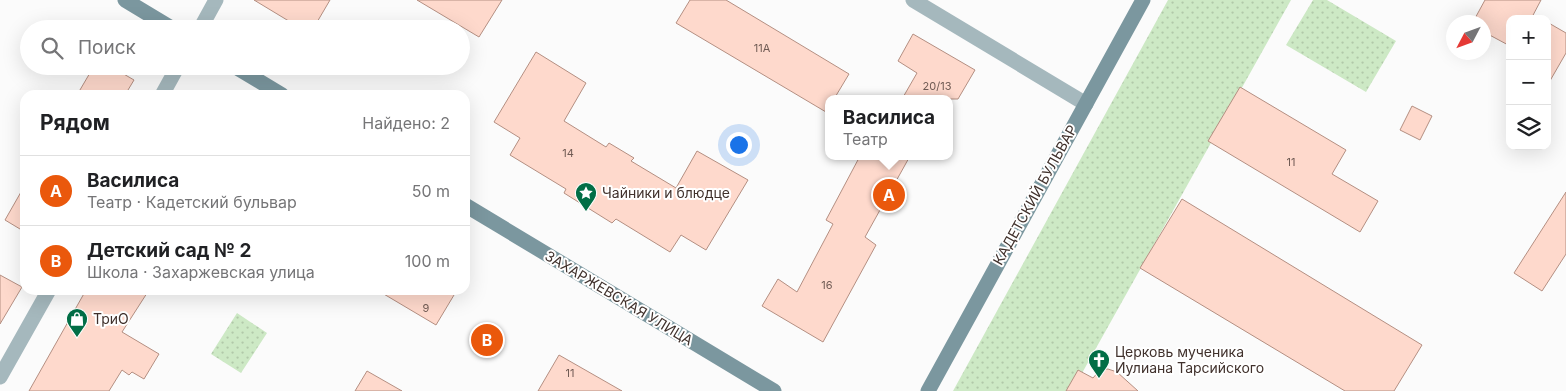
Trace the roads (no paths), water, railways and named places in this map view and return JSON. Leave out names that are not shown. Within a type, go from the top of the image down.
[{"type":"street","points":[[125,0],[158,20]]},
{"type":"street","points":[[205,20],[216,0]]},
{"type":"street","points":[[913,0],[1086,104]]},
{"type":"street","name":"КАДЕТСКИЙ БУЛЬВАР","points":[[928,391],[1143,0]]},
{"type":"street","points":[[165,90],[173,75]]},
{"type":"street","points":[[249,75],[274,90]]},
{"type":"street","name":"ЗАХАРЖЕВСКАЯ УЛИЦА","points":[[470,208],[774,391]]},
{"type":"street","points":[[0,377],[46,295]]},
{"type":"place","name":"Василиса","points":[[889,195]]},
{"type":"place","name":"Чайники и блюдце","points":[[586,212]]},
{"type":"place","name":"ТриО","points":[[77,338]]},
{"type":"place","name":"Детский сад № 2","points":[[487,340]]},
{"type":"place","name":"Церковь мученика Иулиана Тарсийского","points":[[1099,379]]}]
